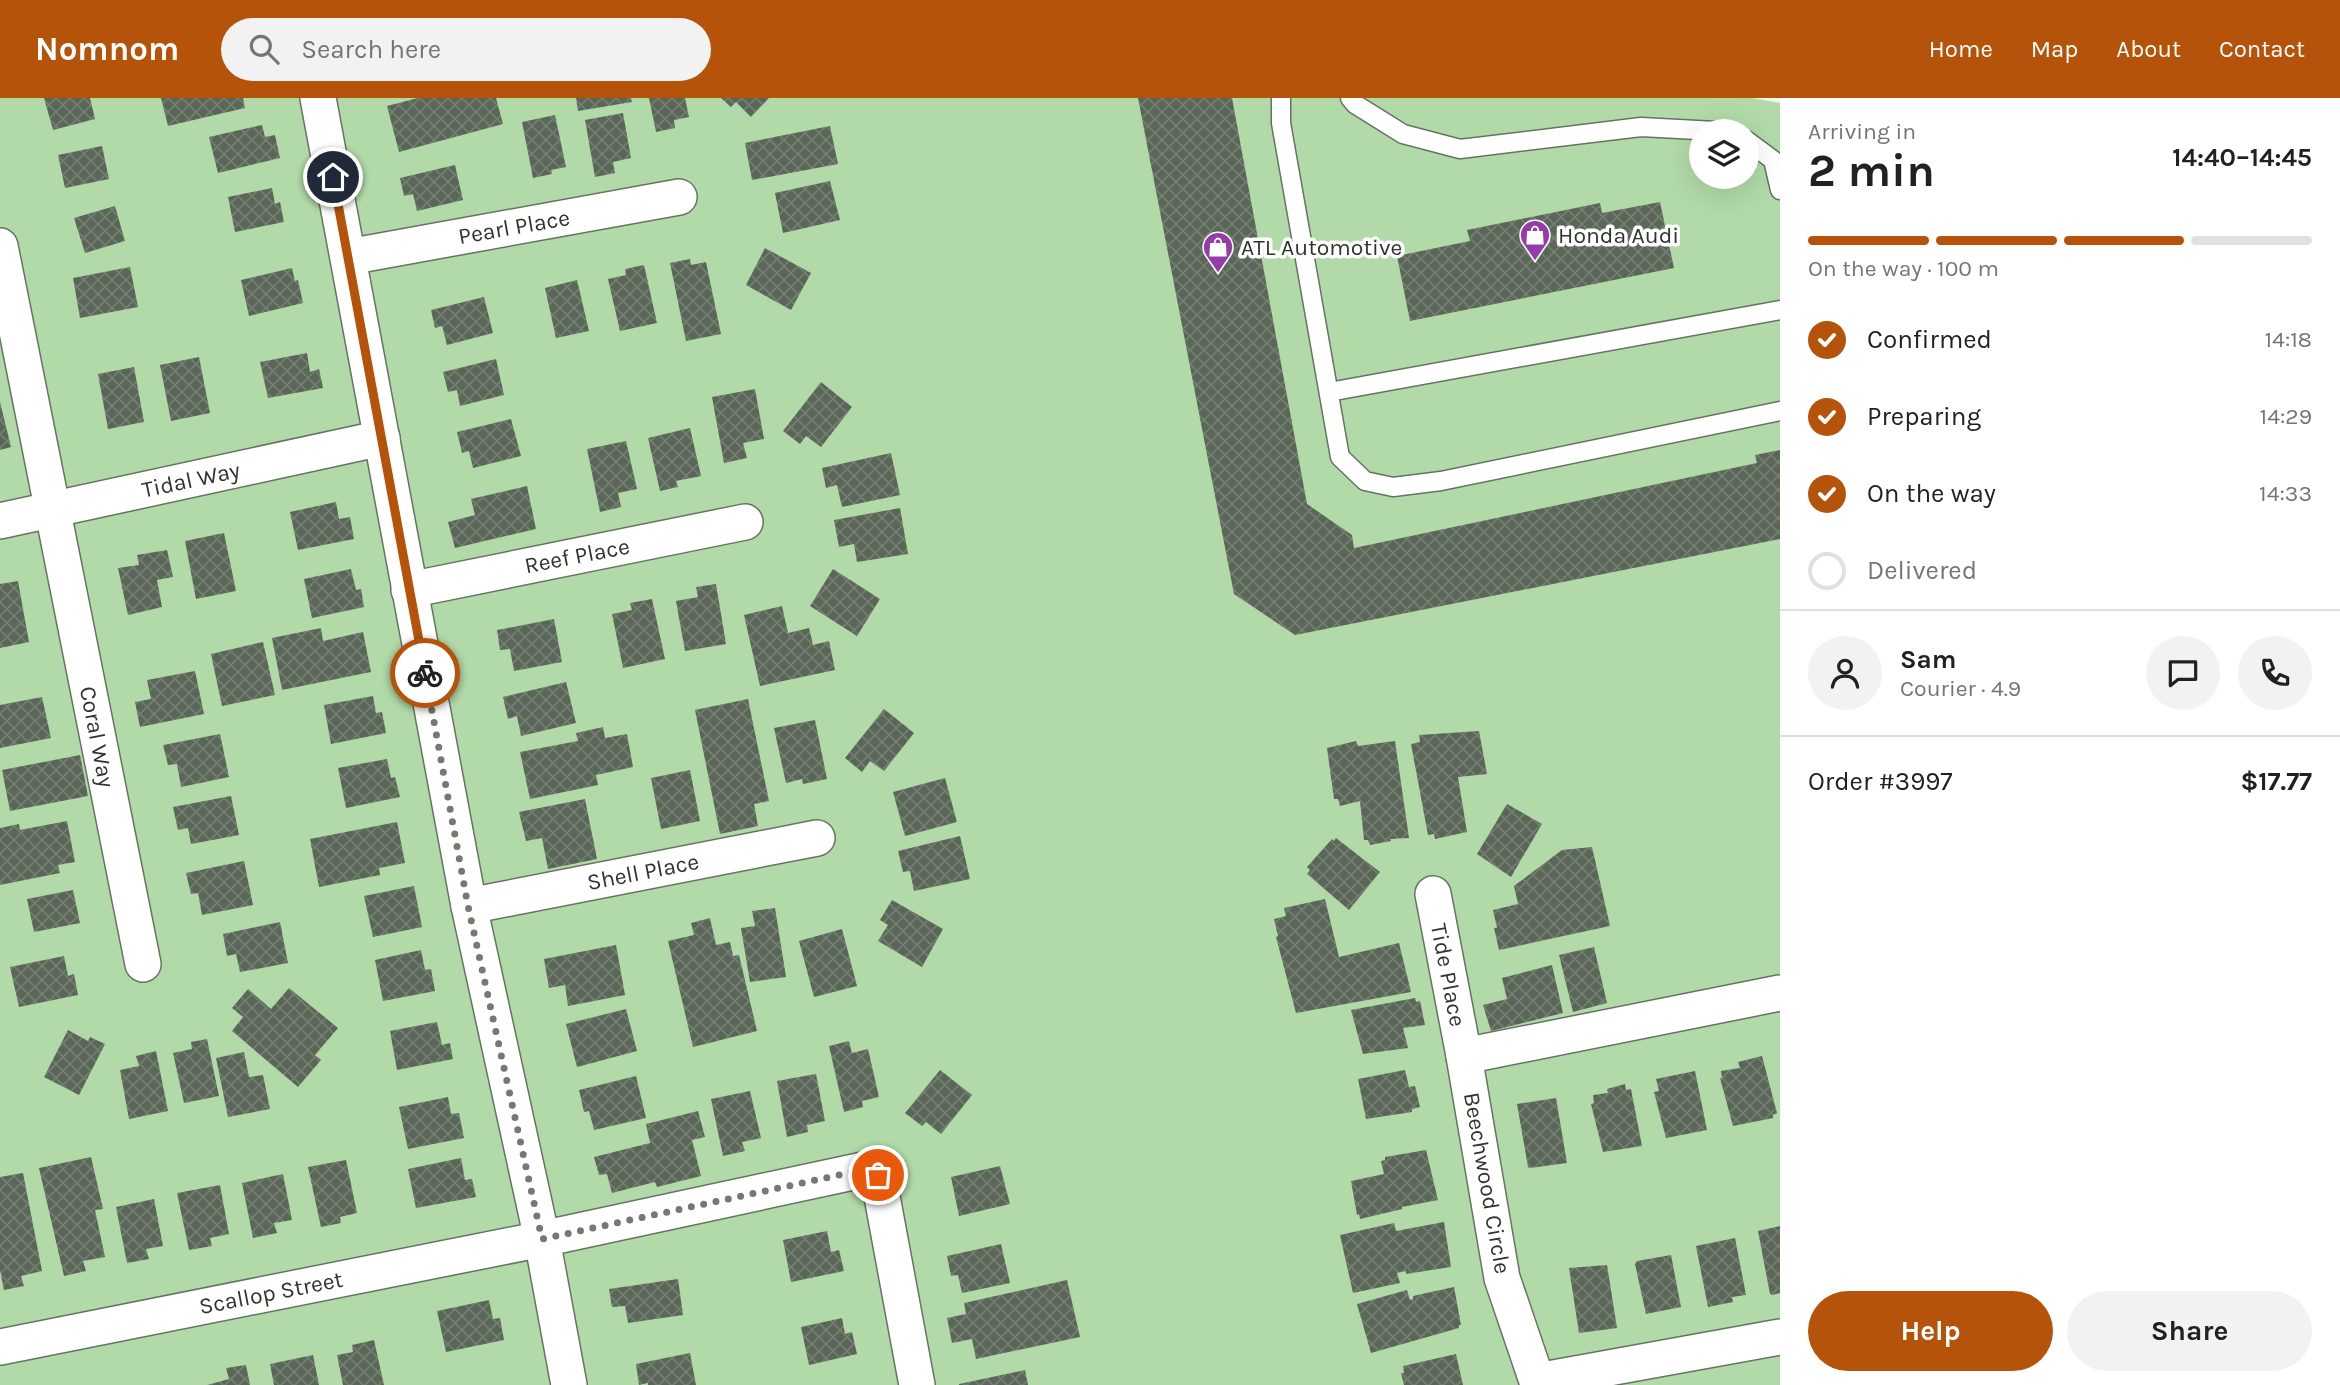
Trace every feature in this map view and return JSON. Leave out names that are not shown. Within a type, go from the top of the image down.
[{"type":"street","points":[[318,98],[468,906],[542,1239],[569,1385]]},
{"type":"street","name":"Pearl Place","points":[[348,257],[679,197]]},
{"type":"street","name":"Coral Way","points":[[0,246],[144,964]]},
{"type":"street","name":"Tidal Way","points":[[0,521],[382,438]]},
{"type":"street","name":"Reef Place","points":[[410,590],[745,522]]},
{"type":"street","name":"Shell Place","points":[[468,906],[817,838]]},
{"type":"street","name":"Tide Place","points":[[1433,894],[1464,1056]]},
{"type":"street","points":[[1464,1056],[1780,993]]},
{"type":"street","name":"Beechwood Circle","points":[[1464,1056],[1502,1278],[1537,1381],[1780,1337]]},
{"type":"street","name":"Scallop Street","points":[[0,1347],[542,1239],[872,1168],[878,1175],[917,1385]]},
{"type":"lane","points":[[1281,98],[1281,123],[1340,457],[1365,481],[1393,487],[1441,481],[1780,411]]},
{"type":"lane","points":[[1350,98],[1355,104],[1403,134],[1460,149],[1641,127],[1689,130]]},
{"type":"lane","points":[[1759,150],[1773,160],[1780,190]]},
{"type":"lane","points":[[1329,392],[1780,310]]},
{"type":"green space","points":[[0,98],[1752,98],[1780,103],[1780,1385],[0,1385]]},
{"type":"building","points":[[44,98],[90,98],[95,119],[53,130]]},
{"type":"building","points":[[161,98],[243,98],[245,108],[168,126]]},
{"type":"building","points":[[418,98],[496,98],[503,124],[399,152],[387,106]]},
{"type":"building","points":[[576,98],[631,98],[632,102],[578,111]]},
{"type":"building","points":[[649,98],[685,98],[689,117],[674,120],[675,128],[656,132]]},
{"type":"building","points":[[721,98],[769,98],[751,117],[736,102],[731,107]]},
{"type":"building","name":"ATL Automotive","points":[[1138,98],[1232,98],[1307,504],[1352,535],[1354,548],[1757,463],[1755,455],[1780,450],[1780,539],[1295,635],[1234,594]]},
{"type":"building","points":[[623,113],[631,158],[613,162],[615,173],[595,177],[585,120]]},
{"type":"building","points":[[555,115],[566,167],[551,170],[552,174],[533,178],[522,122]]},
{"type":"building","points":[[262,125],[265,137],[275,135],[280,158],[218,173],[209,137]]},
{"type":"building","points":[[830,126],[838,164],[752,180],[745,143]]},
{"type":"building","points":[[102,146],[109,179],[65,188],[58,155]]},
{"type":"building","points":[[455,165],[463,200],[417,211],[413,194],[404,196],[400,178]]},
{"type":"building","points":[[830,181],[840,220],[783,233],[775,193]]},
{"type":"building","points":[[272,188],[275,204],[280,202],[284,222],[235,232],[228,197]]},
{"type":"building","name":"Honda Audi","points":[[1660,202],[1674,268],[1410,321],[1397,256],[1470,241],[1467,230],[1600,203],[1602,213]]},
{"type":"building","points":[[115,206],[125,241],[85,253],[74,218]]},
{"type":"building","points":[[765,248],[811,273],[791,310],[746,285]]},
{"type":"building","points":[[690,259],[691,265],[706,262],[721,334],[686,341],[670,263]]},
{"type":"building","points":[[644,265],[657,323],[620,331],[608,279],[626,275],[625,269]]},
{"type":"building","points":[[130,267],[138,307],[80,318],[73,278]]},
{"type":"building","points":[[292,268],[295,281],[298,280],[303,303],[249,316],[241,280]]},
{"type":"building","points":[[577,280],[589,331],[556,338],[545,288]]},
{"type":"building","points":[[484,297],[493,333],[447,345],[442,326],[435,328],[431,310]]},
{"type":"building","points":[[307,353],[310,372],[319,369],[323,388],[268,398],[260,362]]},
{"type":"building","points":[[199,357],[210,413],[171,421],[160,365]]},
{"type":"building","points":[[496,359],[504,395],[460,406],[457,390],[448,392],[443,372]]},
{"type":"building","points":[[134,367],[144,422],[108,429],[98,374]]},
{"type":"building","points":[[821,382],[852,407],[821,447],[806,436],[800,444],[783,431]]},
{"type":"building","points":[[755,389],[764,439],[743,443],[747,458],[724,463],[712,397]]},
{"type":"building","points":[[0,402],[11,447],[0,450]]},
{"type":"building","points":[[511,419],[521,456],[473,468],[469,451],[462,453],[457,432]]},
{"type":"building","points":[[690,428],[701,476],[676,481],[678,487],[660,491],[648,438]]},
{"type":"building","points":[[626,441],[637,489],[618,493],[621,507],[600,512],[587,449]]},
{"type":"building","points":[[891,453],[900,495],[842,507],[837,485],[826,488],[822,468]]},
{"type":"building","points":[[527,486],[536,529],[455,548],[448,522],[475,515],[471,499]]},
{"type":"building","points":[[336,502],[339,519],[350,517],[354,539],[298,550],[290,512]]},
{"type":"building","points":[[900,508],[908,554],[857,562],[854,544],[839,547],[834,520]]},
{"type":"building","points":[[224,533],[236,591],[196,599],[185,541]]},
{"type":"building","points":[[167,550],[173,577],[157,580],[162,607],[128,615],[118,568],[139,565],[137,555]]},
{"type":"building","points":[[351,569],[356,590],[361,589],[364,607],[312,618],[304,579]]},
{"type":"building","points":[[833,569],[880,599],[857,636],[810,606]]},
{"type":"building","points":[[18,581],[29,642],[0,648],[0,584]]},
{"type":"building","points":[[716,584],[726,644],[685,651],[676,601],[698,597],[696,587]]},
{"type":"building","points":[[652,599],[665,659],[623,668],[612,614],[632,610],[630,603]]},
{"type":"building","points":[[782,606],[788,633],[809,628],[813,645],[829,641],[835,670],[760,686],[744,615]]},
{"type":"building","points":[[554,619],[562,662],[514,671],[510,649],[500,650],[497,630]]},
{"type":"building","points":[[321,628],[323,641],[363,632],[371,672],[282,690],[272,638]]},
{"type":"building","points":[[263,642],[275,695],[222,706],[211,654]]},
{"type":"building","points":[[195,671],[204,714],[140,727],[135,702],[151,699],[147,680]]},
{"type":"building","points":[[566,682],[576,723],[521,736],[517,716],[508,719],[503,697]]},
{"type":"building","points":[[373,696],[376,713],[382,712],[386,733],[331,744],[324,705]]},
{"type":"building","points":[[42,697],[51,738],[0,748],[0,705]]},
{"type":"building","points":[[748,699],[769,801],[754,804],[758,826],[720,834],[695,710]]},
{"type":"building","points":[[884,709],[914,733],[884,771],[870,761],[862,772],[845,758]]},
{"type":"building","points":[[815,720],[827,779],[803,784],[802,779],[786,783],[774,728]]},
{"type":"building","points":[[603,727],[605,738],[627,734],[633,767],[596,775],[598,785],[530,799],[520,752],[578,741],[576,733]]},
{"type":"building","points":[[1479,731],[1487,774],[1458,777],[1467,832],[1435,839],[1434,834],[1428,835],[1411,744],[1420,742],[1419,735]]},
{"type":"building","points":[[220,734],[229,777],[181,787],[177,764],[168,765],[163,745]]},
{"type":"building","points":[[1356,741],[1358,746],[1395,741],[1409,838],[1390,839],[1391,841],[1370,845],[1368,840],[1364,840],[1360,801],[1340,806],[1338,799],[1334,799],[1327,748]]},
{"type":"building","points":[[80,755],[88,796],[10,811],[2,770]]},
{"type":"building","points":[[387,759],[391,778],[395,777],[400,797],[346,808],[338,768]]},
{"type":"building","points":[[690,770],[700,821],[661,829],[651,778]]},
{"type":"building","points":[[945,778],[957,822],[905,836],[893,792]]},
{"type":"building","points":[[231,796],[239,835],[191,844],[188,828],[178,830],[173,807]]},
{"type":"building","points":[[585,799],[597,859],[548,869],[542,838],[526,841],[519,812]]},
{"type":"building","points":[[1507,804],[1542,824],[1511,877],[1477,854]]},
{"type":"building","points":[[67,821],[75,862],[58,865],[60,873],[0,885],[0,828],[19,824],[20,830]]},
{"type":"building","points":[[397,822],[405,863],[379,868],[380,875],[319,887],[310,839]]},
{"type":"building","points":[[960,836],[970,879],[914,891],[910,871],[903,872],[898,851]]},
{"type":"building","points":[[1336,838],[1380,872],[1349,910],[1307,874],[1310,870],[1307,867],[1332,839],[1334,841]]},
{"type":"building","points":[[1592,847],[1610,926],[1499,950],[1493,910],[1518,904],[1514,886],[1562,850]]},
{"type":"building","points":[[244,861],[253,905],[202,915],[198,893],[191,894],[186,873]]},
{"type":"building","points":[[414,886],[422,927],[373,937],[364,896]]},
{"type":"building","points":[[73,890],[80,923],[34,932],[27,899]]},
{"type":"building","points":[[1325,899],[1339,957],[1399,943],[1411,992],[1296,1013],[1276,937],[1274,919],[1286,916],[1284,908]]},
{"type":"building","points":[[892,900],[943,929],[922,967],[878,941],[888,925],[880,920]]},
{"type":"building","points":[[775,908],[786,977],[750,982],[741,928],[755,926],[752,911]]},
{"type":"building","points":[[710,918],[716,945],[730,942],[733,956],[739,955],[757,1031],[693,1047],[668,941],[694,935],[691,923]]},
{"type":"building","points":[[280,922],[288,963],[240,972],[236,954],[227,956],[223,934]]},
{"type":"building","points":[[842,929],[857,986],[814,997],[799,941]]},
{"type":"building","points":[[616,945],[625,995],[568,1006],[565,985],[549,988],[544,959]]},
{"type":"building","points":[[1594,947],[1607,1003],[1573,1012],[1559,955]]},
{"type":"building","points":[[421,950],[425,970],[431,969],[435,991],[383,1001],[375,960]]},
{"type":"building","points":[[64,956],[68,976],[74,974],[78,995],[19,1007],[10,967]]},
{"type":"building","points":[[1552,965],[1563,1013],[1491,1031],[1483,1005],[1507,999],[1502,978]]},
{"type":"building","points":[[289,988],[338,1028],[315,1055],[321,1060],[298,1087],[232,1031],[243,1017],[232,1008],[248,989],[271,1009]]},
{"type":"building","points":[[1415,998],[1416,1002],[1420,1001],[1425,1025],[1403,1028],[1408,1048],[1363,1054],[1351,1010]]},
{"type":"building","points":[[626,1009],[637,1051],[577,1067],[566,1024]]},
{"type":"building","points":[[437,1022],[442,1045],[450,1043],[453,1059],[397,1070],[390,1031]]},
{"type":"building","points":[[68,1030],[88,1041],[90,1037],[105,1044],[79,1095],[44,1077]]},
{"type":"building","points":[[207,1039],[219,1096],[184,1103],[173,1053],[192,1049],[191,1042]]},
{"type":"building","points":[[849,1041],[852,1053],[868,1049],[879,1097],[862,1101],[863,1107],[844,1112],[829,1046]]},
{"type":"building","points":[[156,1051],[168,1111],[129,1119],[120,1070],[139,1066],[136,1056]]},
{"type":"building","points":[[244,1052],[249,1077],[263,1075],[270,1109],[228,1117],[216,1058]]},
{"type":"building","points":[[1762,1056],[1777,1113],[1773,1118],[1733,1126],[1720,1078],[1721,1071],[1740,1068],[1738,1062]]},
{"type":"building","points":[[940,1070],[972,1095],[941,1134],[926,1122],[922,1126],[905,1113]]},
{"type":"building","points":[[1405,1070],[1409,1087],[1415,1086],[1420,1107],[1412,1109],[1412,1112],[1366,1119],[1358,1079]]},
{"type":"building","points":[[1695,1071],[1707,1130],[1666,1138],[1654,1092],[1659,1091],[1656,1079]]},
{"type":"building","points":[[816,1074],[825,1121],[807,1125],[808,1132],[787,1137],[777,1081]]},
{"type":"building","points":[[636,1076],[646,1118],[594,1130],[589,1111],[584,1112],[579,1090]]},
{"type":"building","points":[[1625,1084],[1626,1090],[1631,1089],[1642,1146],[1603,1152],[1591,1104],[1594,1103],[1593,1095],[1608,1093],[1607,1089]]},
{"type":"building","points":[[750,1091],[761,1138],[742,1142],[745,1151],[723,1156],[711,1099]]},
{"type":"building","points":[[448,1097],[451,1114],[459,1113],[464,1138],[408,1149],[399,1107]]},
{"type":"building","points":[[1556,1098],[1567,1163],[1530,1168],[1517,1104]]},
{"type":"building","points":[[698,1111],[705,1137],[692,1140],[701,1176],[657,1187],[655,1182],[612,1193],[607,1174],[599,1175],[594,1157],[650,1143],[646,1124]]},
{"type":"building","points":[[1426,1150],[1438,1200],[1360,1219],[1351,1181],[1384,1174],[1381,1161],[1385,1160],[1385,1157]]},
{"type":"building","points":[[91,1157],[103,1209],[95,1210],[105,1257],[83,1261],[86,1271],[64,1276],[39,1168]]},
{"type":"building","points":[[461,1158],[465,1180],[472,1179],[476,1197],[416,1208],[408,1169]]},
{"type":"building","points":[[346,1160],[357,1213],[340,1217],[341,1223],[321,1227],[308,1167]]},
{"type":"building","points":[[1000,1166],[1010,1204],[959,1216],[951,1177]]},
{"type":"building","points":[[23,1173],[42,1271],[21,1276],[24,1286],[4,1290],[0,1270],[0,1177]]},
{"type":"building","points":[[283,1174],[292,1220],[274,1223],[277,1233],[253,1238],[242,1183]]},
{"type":"building","points":[[220,1185],[229,1234],[210,1238],[212,1246],[189,1250],[177,1193]]},
{"type":"building","points":[[154,1199],[163,1246],[146,1249],[149,1259],[127,1263],[116,1207]]},
{"type":"building","points":[[1444,1222],[1451,1267],[1397,1273],[1400,1283],[1353,1293],[1340,1235],[1394,1223],[1396,1231]]},
{"type":"building","points":[[1780,1226],[1780,1293],[1772,1295],[1758,1231]]},
{"type":"building","points":[[827,1231],[831,1252],[839,1250],[844,1271],[791,1282],[783,1240]]},
{"type":"building","points":[[1735,1238],[1746,1295],[1732,1297],[1733,1302],[1708,1307],[1696,1246]]},
{"type":"building","points":[[1001,1244],[1010,1283],[962,1293],[958,1275],[951,1276],[947,1256]]},
{"type":"building","points":[[1671,1255],[1681,1307],[1646,1314],[1635,1264],[1637,1261]]},
{"type":"building","points":[[1607,1265],[1617,1328],[1579,1333],[1569,1268]]},
{"type":"building","points":[[678,1279],[683,1315],[628,1323],[625,1306],[612,1307],[609,1289]]},
{"type":"building","points":[[1067,1280],[1080,1337],[976,1359],[972,1339],[952,1343],[947,1318],[966,1314],[964,1303]]},
{"type":"building","points":[[1454,1287],[1461,1325],[1459,1328],[1371,1353],[1357,1304],[1407,1290],[1410,1300],[1413,1296]]},
{"type":"building","points":[[489,1300],[493,1319],[500,1318],[504,1340],[446,1352],[437,1311]]},
{"type":"building","points":[[842,1318],[845,1334],[852,1332],[857,1354],[809,1365],[801,1327]]},
{"type":"building","points":[[374,1340],[384,1385],[343,1385],[337,1355],[353,1352],[352,1345]]},
{"type":"building","points":[[690,1353],[696,1385],[639,1385],[636,1364]]},
{"type":"building","points":[[1456,1354],[1463,1385],[1404,1385],[1401,1373],[1404,1373],[1403,1366]]},
{"type":"building","points":[[313,1355],[319,1385],[274,1385],[270,1364]]},
{"type":"building","points":[[246,1365],[250,1385],[207,1385],[229,1379],[226,1368]]},
{"type":"building","points":[[1025,1370],[1028,1385],[959,1385],[959,1384]]},
{"type":"way so far","points":[[425,673],[468,906],[542,1239],[872,1168],[878,1175]]},
{"type":"place","name":"Honda Audi","points":[[1535,262]]},
{"type":"place","name":"ATL Automotive","points":[[1218,274]]},
{"type":"route","points":[[333,177],[425,673]]}]
